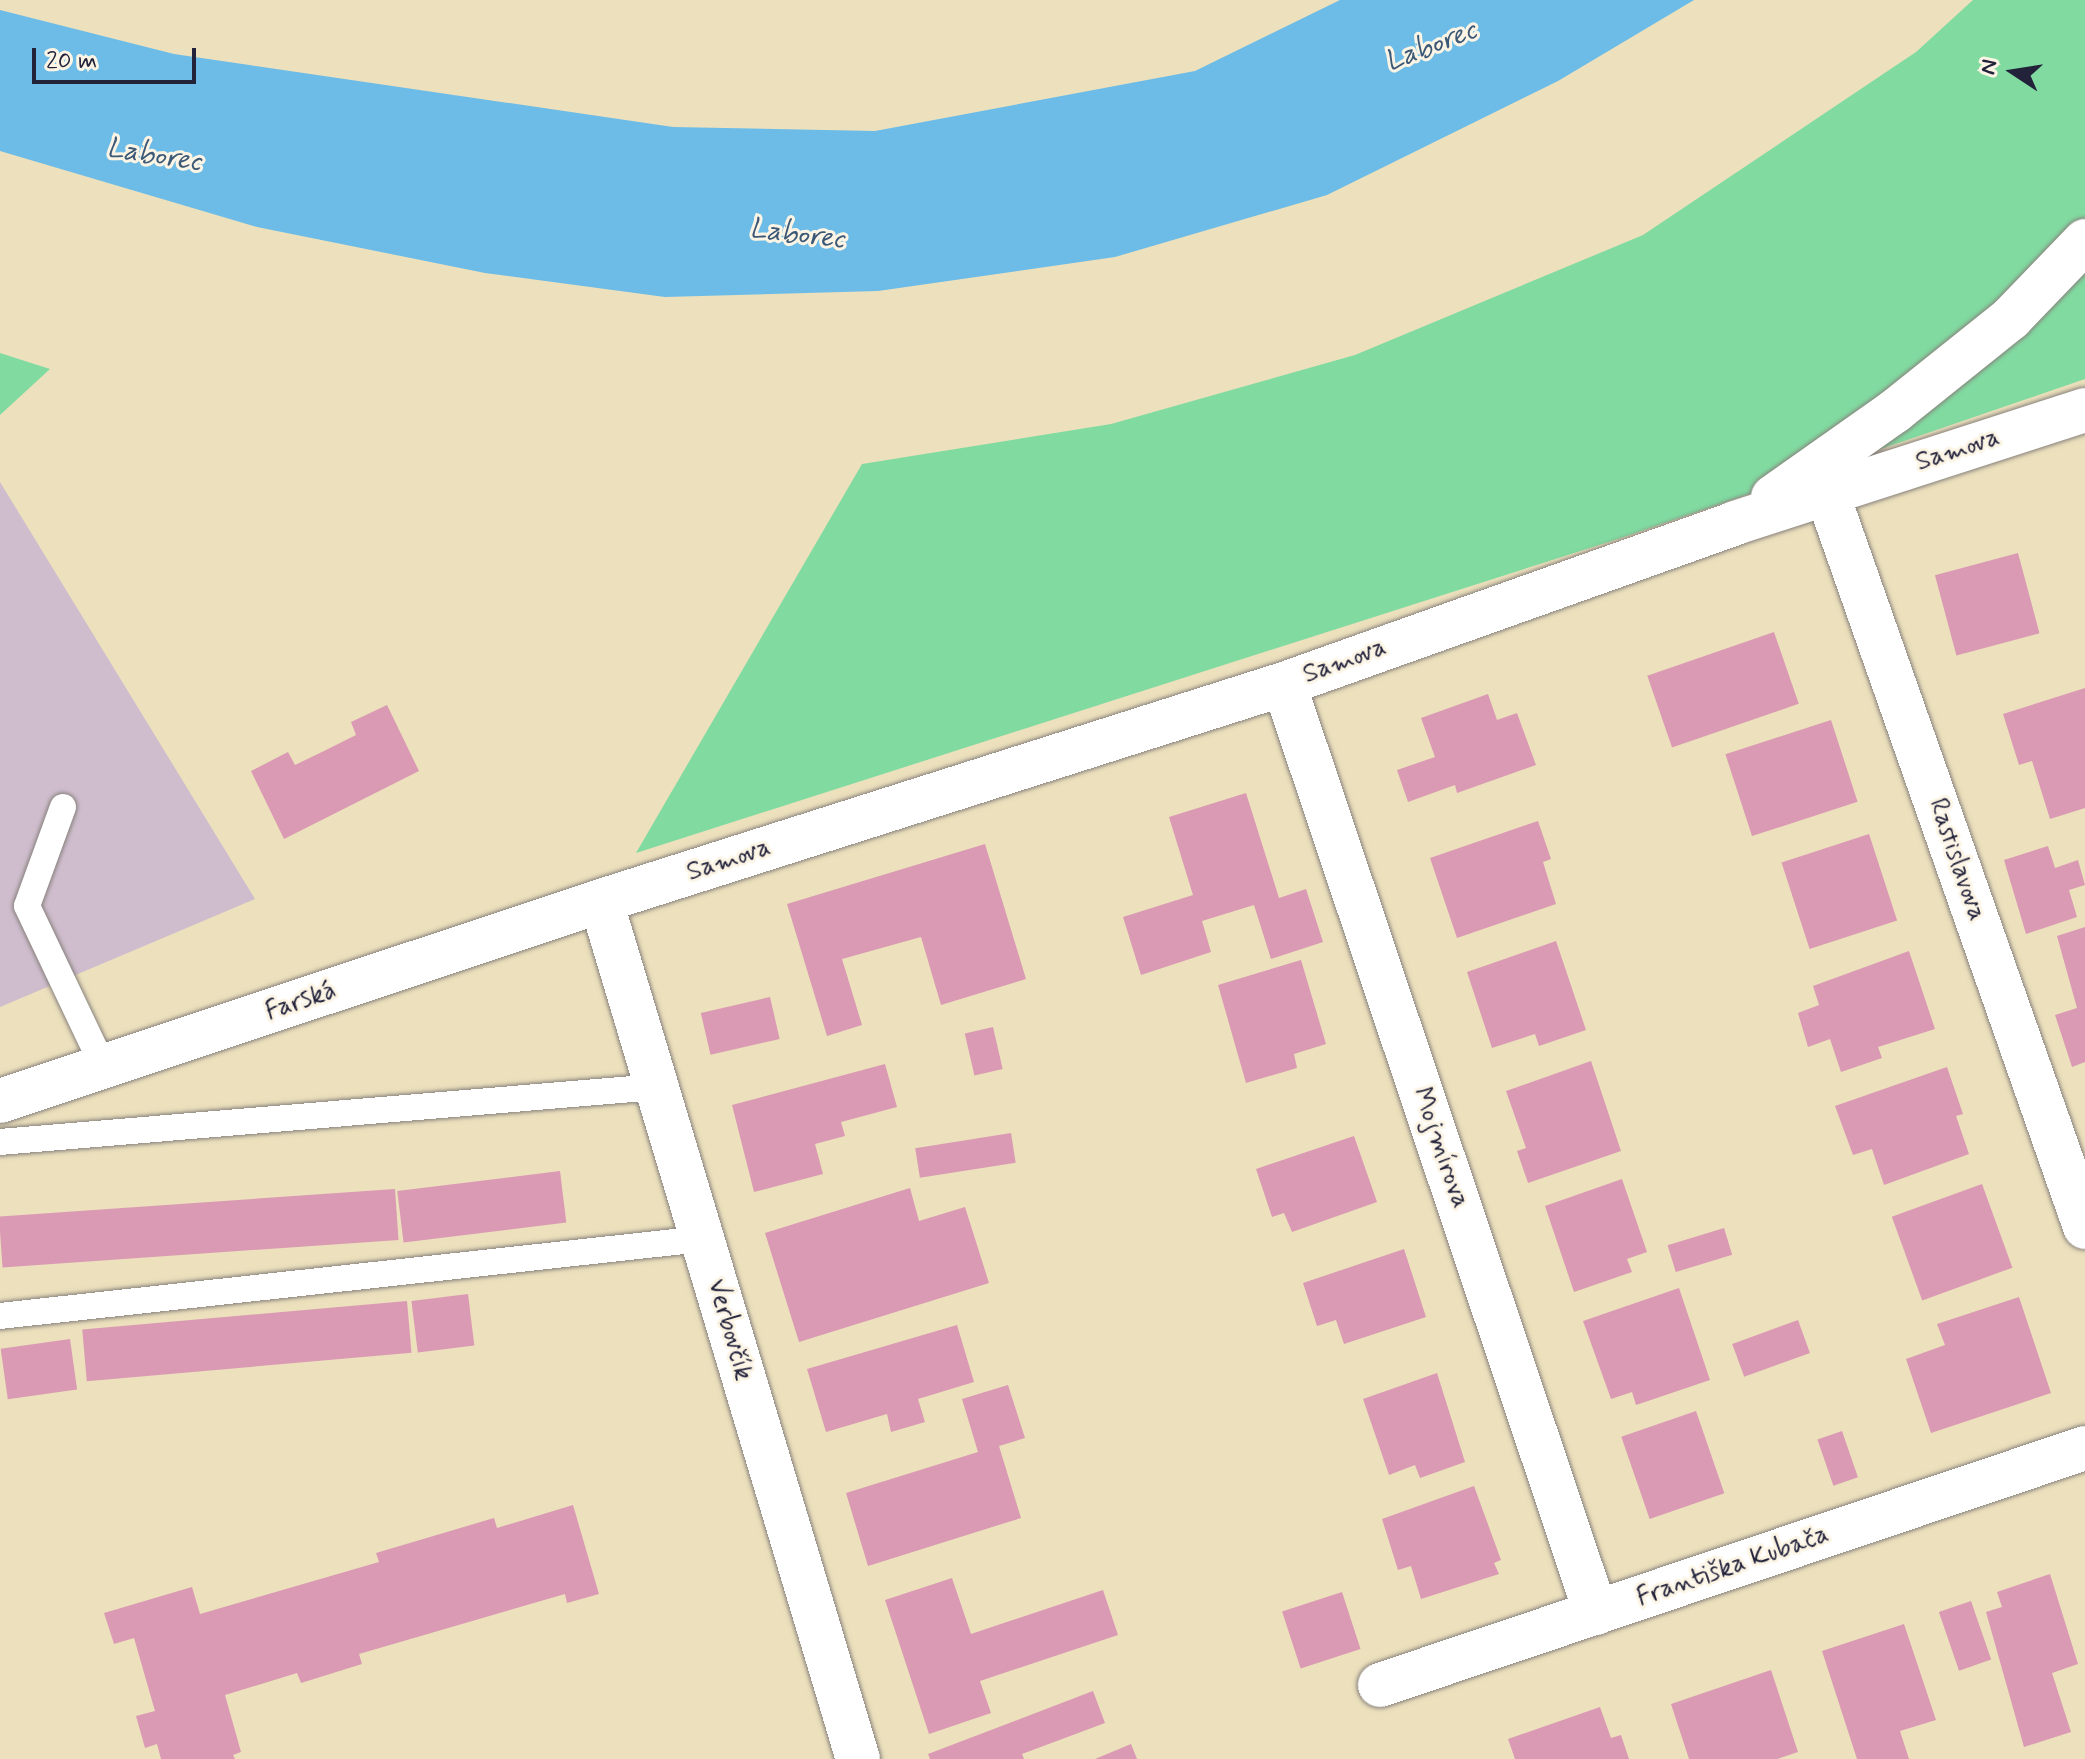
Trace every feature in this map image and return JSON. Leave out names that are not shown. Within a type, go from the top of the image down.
[{"type":"street","points":[[1735,523],[1895,411],[2011,318],[2085,241]]},
{"type":"street","name":"Samova","points":[[601,901],[1284,684],[1735,523],[2085,410]]},
{"type":"street","name":"Rastislavova","points":[[1827,493],[2085,1227]]},
{"type":"street","name":"Mojmírova","points":[[1284,684],[1596,1613]]},
{"type":"street","name":"Farská","points":[[0,1101],[601,901]]},
{"type":"street","name":"Verbovčík","points":[[601,901],[858,1759]]},
{"type":"street","name":"Františka Kubača","points":[[1380,1685],[2085,1448]]},
{"type":"lane","points":[[63,807],[27,906],[104,1068]]},
{"type":"lane","points":[[0,1142],[657,1087]]},
{"type":"lane","points":[[0,1316],[702,1239]]},
{"type":"shaded area","points":[[0,482],[255,899],[0,1007]]},
{"type":"green space","points":[[1973,0],[2085,0],[2085,379],[1621,538],[636,853],[862,464],[1111,424],[1355,355],[1643,235],[1916,52]]},
{"type":"green space","points":[[0,353],[50,369],[0,415]]},
{"type":"water","name":"Laborec","points":[[1340,0],[1694,0],[1558,81],[1327,195],[1115,257],[878,291],[665,297],[485,273],[257,227],[0,151],[0,10],[174,54],[673,127],[875,131],[1195,71]]},
{"type":"building","points":[[2018,553],[2039,633],[1956,655],[1935,575]]},
{"type":"building","points":[[1774,632],[1799,704],[1672,747],[1647,676]]},
{"type":"building","points":[[2085,688],[2085,808],[2050,819],[2032,761],[2019,765],[2003,714]]},
{"type":"building","points":[[1488,694],[1497,720],[1517,713],[1536,765],[1457,793],[1455,785],[1408,802],[1397,770],[1435,757],[1421,718]]},
{"type":"building","points":[[387,705],[419,771],[284,839],[251,771],[288,752],[295,765],[326,750],[356,735],[351,722]]},
{"type":"building","points":[[1831,720],[1858,802],[1752,836],[1725,754]]},
{"type":"building","points":[[1246,793],[1279,898],[1306,889],[1323,942],[1271,959],[1254,905],[1202,921],[1211,952],[1141,975],[1123,917],[1193,895],[1169,817]]},
{"type":"building","points":[[1538,821],[1551,859],[1543,862],[1556,904],[1457,938],[1430,858]]},
{"type":"building","points":[[1869,834],[1897,921],[1810,949],[1782,862]]},
{"type":"building","points":[[985,844],[1026,979],[941,1005],[921,937],[842,959],[862,1025],[827,1036],[787,904]]},
{"type":"building","points":[[2048,846],[2055,868],[2078,860],[2085,885],[2069,890],[2077,917],[2026,934],[2004,860]]},
{"type":"building","points":[[2085,927],[2085,1062],[2072,1067],[2055,1015],[2077,1008],[2057,936]]},
{"type":"building","points":[[1556,941],[1586,1030],[1539,1046],[1535,1034],[1492,1048],[1467,972]]},
{"type":"building","points":[[1909,951],[1935,1029],[1878,1047],[1882,1058],[1841,1072],[1830,1039],[1808,1047],[1798,1013],[1819,1005],[1813,986]]},
{"type":"building","points":[[1301,960],[1326,1044],[1294,1054],[1297,1068],[1246,1083],[1218,985]]},
{"type":"building","points":[[770,997],[780,1039],[710,1055],[701,1013]]},
{"type":"building","points":[[993,1027],[1003,1069],[974,1075],[965,1034]]},
{"type":"building","points":[[1591,1061],[1621,1151],[1528,1183],[1517,1151],[1526,1148],[1506,1091]]},
{"type":"building","points":[[885,1064],[897,1107],[841,1122],[845,1136],[815,1144],[823,1174],[754,1192],[732,1105]]},
{"type":"building","points":[[1947,1067],[1963,1114],[1956,1116],[1969,1154],[1884,1185],[1872,1149],[1853,1155],[1835,1106]]},
{"type":"building","points":[[1011,1133],[1016,1163],[920,1178],[915,1148]]},
{"type":"building","points":[[1354,1136],[1377,1202],[1292,1232],[1284,1213],[1272,1217],[1256,1169]]},
{"type":"building","points":[[560,1171],[566,1223],[404,1243],[397,1191]]},
{"type":"building","points":[[1622,1179],[1647,1252],[1627,1259],[1632,1272],[1574,1292],[1545,1206]]},
{"type":"building","points":[[1982,1184],[2012,1268],[1922,1300],[1892,1217]]},
{"type":"building","points":[[910,1188],[919,1221],[965,1207],[989,1283],[799,1342],[765,1233]]},
{"type":"building","points":[[395,1189],[399,1240],[3,1268],[0,1217]]},
{"type":"building","points":[[1724,1228],[1732,1255],[1676,1272],[1668,1245]]},
{"type":"building","points":[[1404,1249],[1426,1317],[1344,1344],[1336,1320],[1317,1326],[1303,1283]]},
{"type":"building","points":[[1679,1288],[1710,1380],[1636,1405],[1632,1392],[1611,1399],[1583,1321]]},
{"type":"building","points":[[468,1294],[474,1346],[418,1353],[411,1301]]},
{"type":"building","points":[[2019,1297],[2051,1393],[1931,1433],[1906,1359],[1945,1345],[1937,1324]]},
{"type":"building","points":[[407,1301],[412,1353],[87,1381],[82,1329]]},
{"type":"building","points":[[1798,1320],[1810,1353],[1744,1377],[1732,1344]]},
{"type":"building","points":[[957,1325],[974,1382],[918,1399],[925,1422],[891,1432],[887,1414],[826,1432],[807,1369]]},
{"type":"building","points":[[70,1339],[77,1390],[8,1399],[1,1349]]},
{"type":"building","points":[[1437,1373],[1465,1462],[1420,1478],[1415,1465],[1389,1475],[1363,1399]]},
{"type":"building","points":[[1008,1385],[1025,1438],[999,1446],[1021,1518],[868,1566],[846,1493],[978,1452],[962,1399]]},
{"type":"building","points":[[1696,1411],[1724,1493],[1650,1519],[1621,1437]]},
{"type":"building","points":[[1842,1431],[1858,1477],[1833,1486],[1817,1439]]},
{"type":"building","points":[[1474,1486],[1501,1560],[1494,1563],[1499,1574],[1421,1599],[1411,1566],[1398,1570],[1382,1519]]},
{"type":"building","points":[[573,1505],[599,1594],[567,1603],[565,1594],[359,1654],[362,1664],[301,1683],[297,1673],[225,1695],[241,1752],[233,1755],[235,1759],[161,1759],[157,1744],[145,1748],[136,1716],[155,1711],[134,1638],[114,1644],[104,1613],[192,1587],[200,1614],[379,1562],[376,1553],[494,1518],[497,1528]]},
{"type":"building","points":[[2050,1574],[2078,1664],[2052,1673],[2071,1732],[2024,1747],[1986,1612],[2002,1607],[1997,1592]]},
{"type":"building","points":[[952,1578],[971,1634],[1103,1590],[1118,1635],[980,1681],[991,1713],[929,1734],[885,1600]]},
{"type":"building","points":[[1342,1592],[1361,1649],[1301,1669],[1282,1611]]},
{"type":"building","points":[[1971,1601],[1991,1660],[1959,1671],[1939,1612]]},
{"type":"building","points":[[1904,1624],[1936,1720],[1900,1731],[1909,1759],[1857,1759],[1822,1651]]},
{"type":"building","points":[[1771,1670],[1798,1752],[1777,1759],[1689,1759],[1671,1704]]},
{"type":"building","points":[[1093,1691],[1105,1723],[1022,1754],[1024,1759],[930,1759],[928,1754]]},
{"type":"building","points":[[1600,1707],[1611,1738],[1621,1735],[1629,1759],[1515,1759],[1508,1739]]},
{"type":"building","points":[[1131,1744],[1137,1759],[1095,1759]]}]
